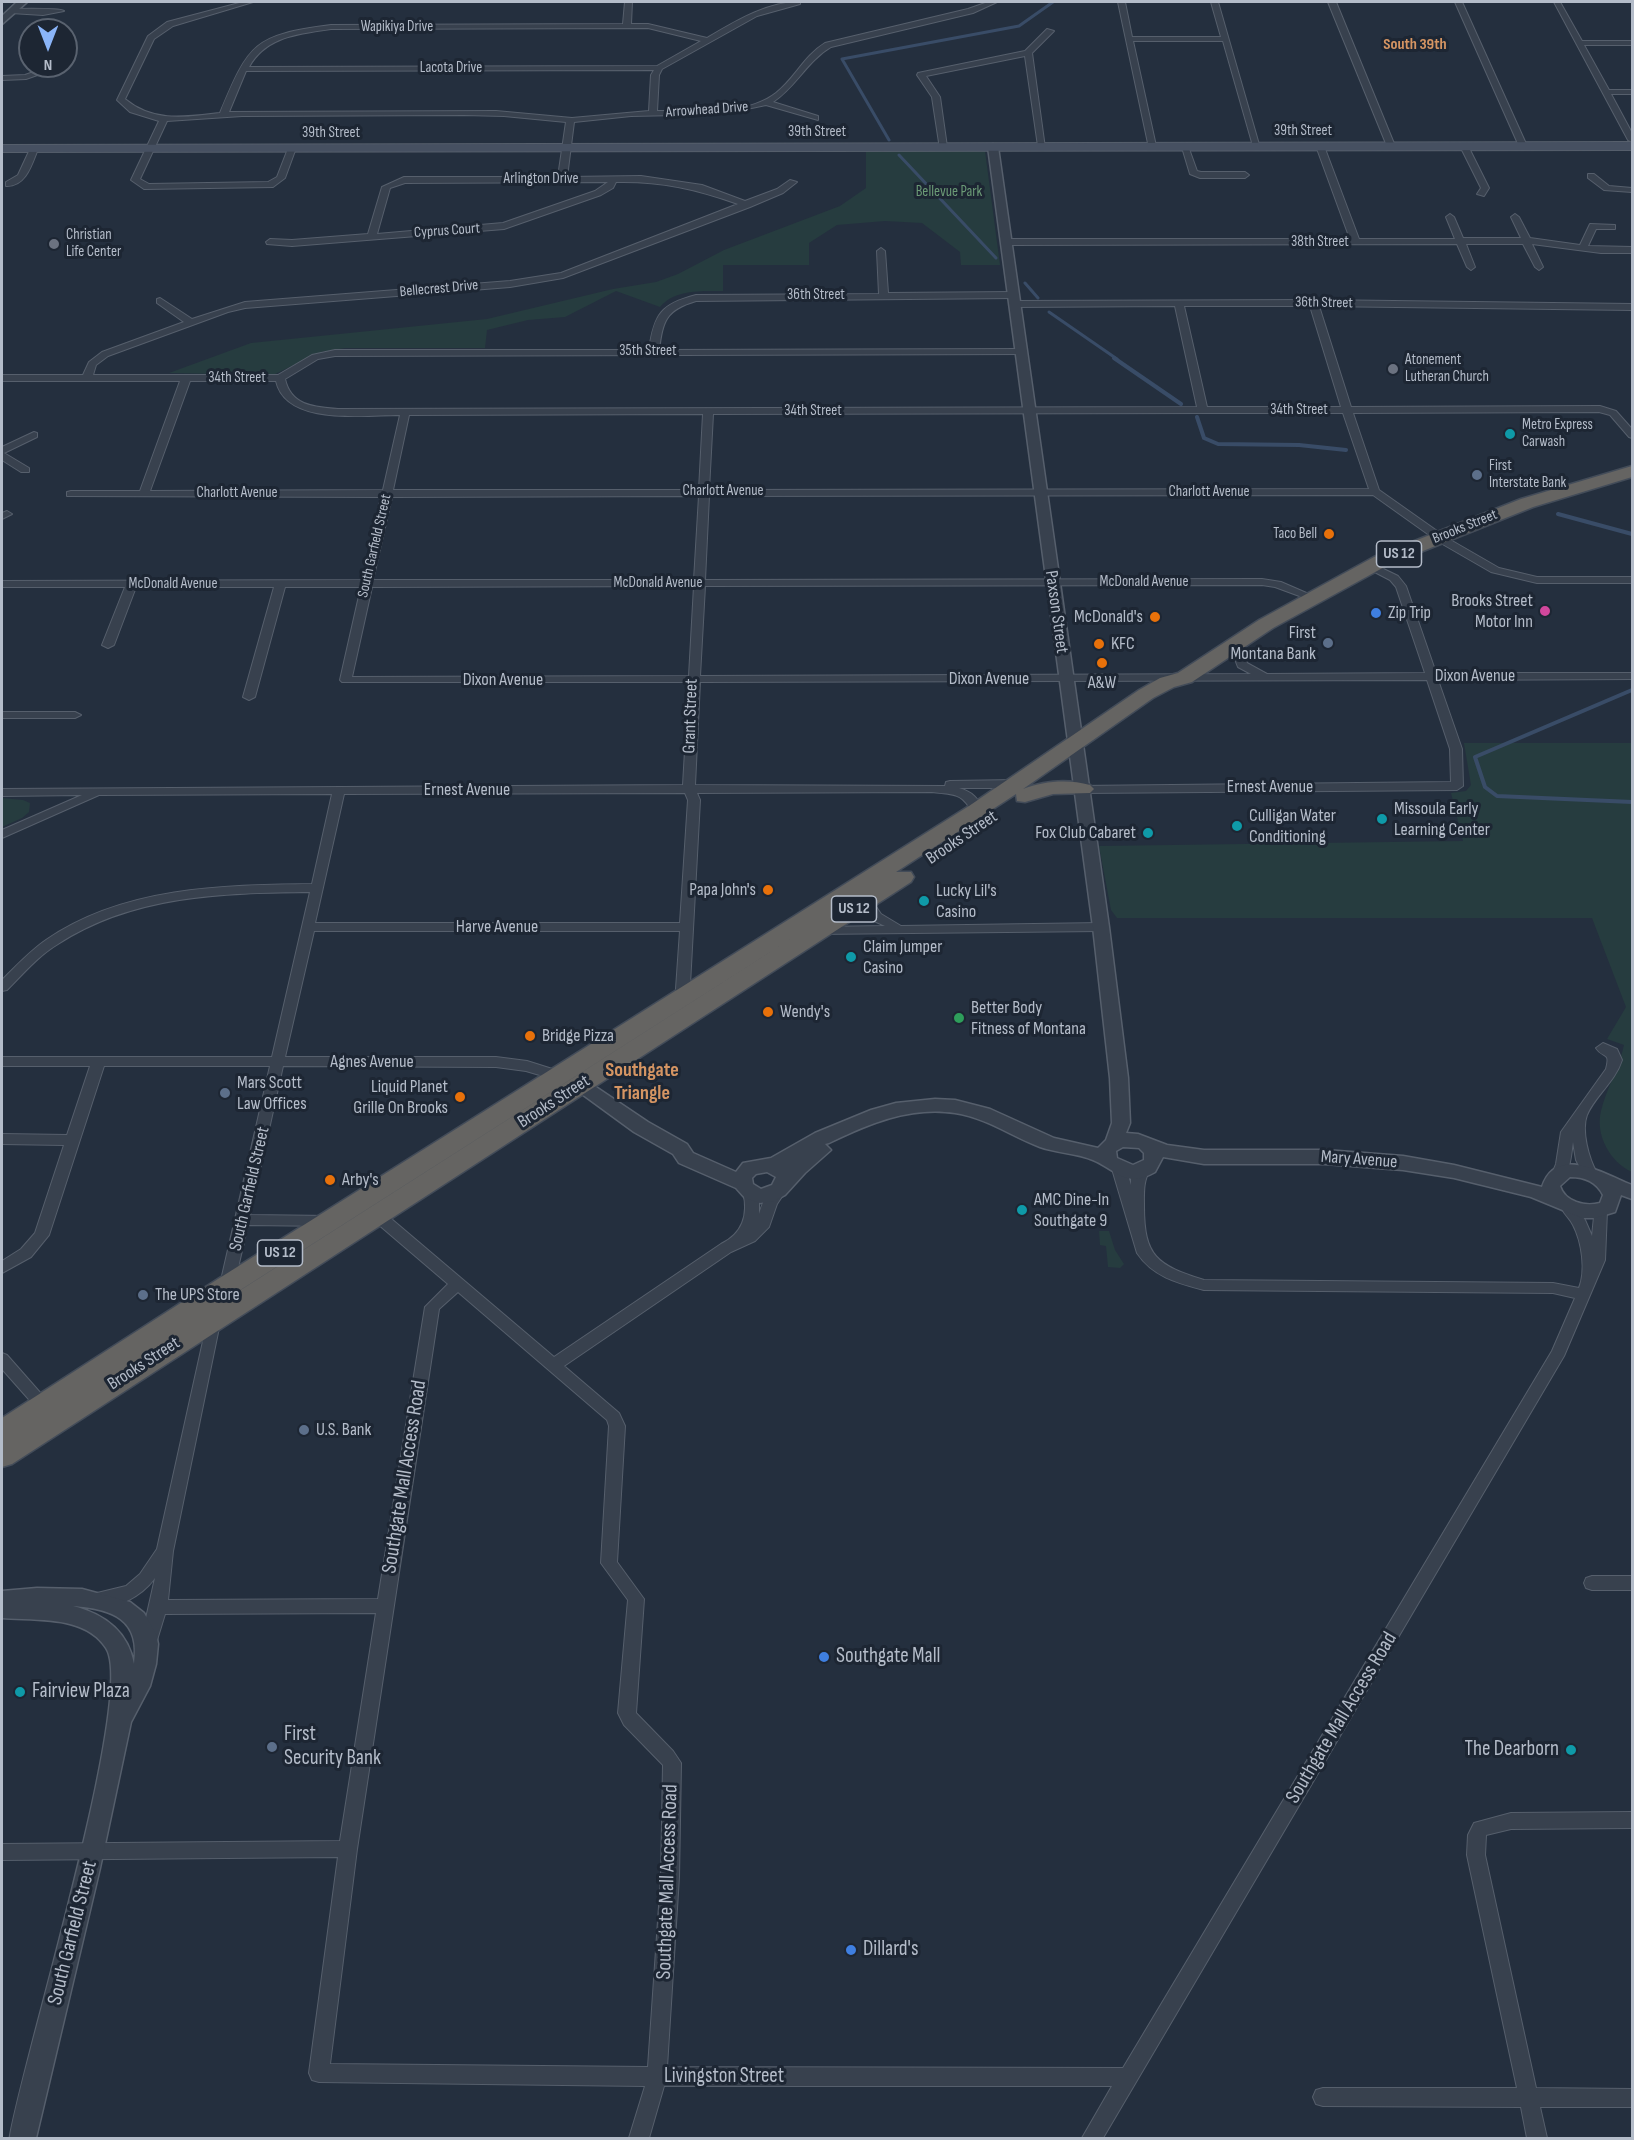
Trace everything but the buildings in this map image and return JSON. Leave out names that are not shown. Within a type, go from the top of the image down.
[{"type":"highway","name":"Brooks Street","points":[[682,1010],[821,931],[1077,751],[1180,691],[1185,685],[1185,678],[1313,598],[1371,566],[1439,537],[1527,503],[1632,471]]},
{"type":"highway","points":[[1021,790],[1054,787],[1083,789]]},
{"type":"highway","name":"Brooks Street","points":[[2,1456],[49,1414],[227,1286],[332,1221],[570,1081],[682,1010],[977,811],[1021,790]]},
{"type":"highway","name":"Brooks Street","points":[[2,1432],[49,1414],[213,1319],[377,1215],[570,1081]]},
{"type":"main road","name":"39th Street","points":[[2,149],[1632,146]]},
{"type":"street","points":[[14,10],[14,7],[22,2]]},
{"type":"street","points":[[2,21],[14,10],[31,2]]},
{"type":"street","points":[[224,114],[163,121],[127,107],[121,100],[151,38],[159,31],[170,24],[249,2]]},
{"type":"street","points":[[627,26],[629,2]]},
{"type":"street","points":[[653,113],[656,75],[659,68],[754,14],[779,3],[797,2]]},
{"type":"street","name":"Arrowhead Drive","points":[[224,114],[498,113],[570,120],[653,113],[728,111],[768,103],[783,93],[816,52],[828,45],[970,10],[993,2]]},
{"type":"street","points":[[1121,2],[1152,146]]},
{"type":"street","points":[[1215,2],[1257,146]]},
{"type":"street","points":[[1332,2],[1391,146]]},
{"type":"street","points":[[1458,2],[1523,146]]},
{"type":"street","points":[[1557,2],[1632,140]]},
{"type":"street","points":[[14,10],[43,13],[60,11]]},
{"type":"street","name":"Wapikiya Drive","points":[[224,114],[248,57],[257,47],[277,38],[322,28],[627,26],[662,29],[707,40]]},
{"type":"street","points":[[944,147],[936,97],[921,75],[1028,53],[1050,32]]},
{"type":"street","points":[[1130,39],[1226,39]]},
{"type":"street","points":[[1580,43],[1632,43]]},
{"type":"street","points":[[1028,53],[1042,146]]},
{"type":"street","name":"Lacota Drive","points":[[243,69],[659,68]]},
{"type":"street","points":[[2,78],[18,77]]},
{"type":"street","points":[[1606,92],[1632,92]]},
{"type":"street","points":[[768,103],[815,118]]},
{"type":"street","points":[[562,179],[570,120]]},
{"type":"street","points":[[163,121],[135,180],[147,187],[270,185],[281,178],[292,148]]},
{"type":"street","points":[[1184,146],[1193,172],[1200,175],[1245,175]]},
{"type":"street","points":[[1320,146],[1356,242]]},
{"type":"street","points":[[1464,146],[1485,188],[1481,194]]},
{"type":"street","name":"Paxson Street","points":[[993,147],[1008,242],[1052,582],[1083,789],[1119,1078],[1121,1124],[1113,1154]]},
{"type":"street","points":[[9,184],[22,176],[34,149]]},
{"type":"street","points":[[1591,176],[1607,188],[1632,190]]},
{"type":"street","name":"Cyprus Court","points":[[270,242],[292,243],[511,225],[598,193],[610,186],[613,179]]},
{"type":"street","name":"Arlington Drive","points":[[372,237],[386,187],[394,182],[654,180],[690,185],[725,195],[747,205]]},
{"type":"street","name":"Bellecrest Drive","points":[[87,378],[92,364],[105,354],[190,322],[245,305],[510,284],[563,276],[747,205],[780,191],[793,182]]},
{"type":"street","points":[[1450,217],[1471,267]]},
{"type":"street","points":[[1515,217],[1539,267]]},
{"type":"street","points":[[1583,248],[1593,226],[1612,227]]},
{"type":"street","name":"38th Street","points":[[1008,242],[1527,241],[1583,248],[1632,250]]},
{"type":"street","points":[[881,251],[884,295]]},
{"type":"street","name":"36th Street","points":[[654,351],[660,316],[668,308],[696,298],[884,295],[1179,303],[1632,307]]},
{"type":"street","points":[[160,301],[190,322]]},
{"type":"street","points":[[1179,303],[1203,410]]},
{"type":"street","points":[[1314,303],[1363,462],[1375,492],[1439,537],[1495,570],[1537,580],[1632,580]]},
{"type":"street","name":"35th Street","points":[[280,378],[315,357],[335,353],[1022,352]]},
{"type":"street","name":"34th Street","points":[[2,378],[280,378],[282,391],[292,402],[308,409],[405,412],[1600,409],[1613,413],[1632,435]]},
{"type":"street","points":[[144,494],[186,378]]},
{"type":"street","name":"South Garfield Street","points":[[346,680],[405,412]]},
{"type":"street","name":"Grant Street","points":[[682,1010],[694,800],[689,789],[693,679],[708,412]]},
{"type":"street","points":[[2,451],[34,435]]},
{"type":"street","points":[[2,456],[25,470]]},
{"type":"street","name":"Charlott Avenue","points":[[71,494],[1375,492]]},
{"type":"street","points":[[1371,566],[1394,578],[1401,586],[1430,676]]},
{"type":"street","name":"McDonald Avenue","points":[[2,584],[1262,582],[1278,584],[1313,598]]},
{"type":"street","points":[[108,645],[132,584]]},
{"type":"street","points":[[249,697],[280,584]]},
{"type":"street","points":[[1240,642],[1237,649],[1242,665],[1269,678]]},
{"type":"street","name":"Ernest Avenue","points":[[1083,789],[1457,786],[1456,749],[1430,676]]},
{"type":"street","name":"Dixon Avenue","points":[[346,680],[1632,676]]},
{"type":"street","points":[[2,715],[75,715]]},
{"type":"street","name":"Ernest Avenue","points":[[2,792],[932,788],[958,784],[1021,790]]},
{"type":"street","name":"Ernest Avenue","points":[[932,788],[968,794],[974,801],[977,811]]},
{"type":"street","name":"South Garfield Street","points":[[165,1551],[213,1319],[227,1286],[339,791]]},
{"type":"street","points":[[2,834],[98,793]]},
{"type":"street","points":[[2,987],[53,942],[87,922],[133,906],[180,894],[225,889],[316,888]]},
{"type":"street","points":[[866,901],[876,917],[900,928]]},
{"type":"street","name":"Harve Avenue","points":[[309,927],[685,927]]},
{"type":"street","points":[[821,931],[900,928],[1101,927]]},
{"type":"street","points":[[1604,1048],[1612,1052],[1615,1060],[1612,1070],[1568,1132],[1564,1142],[1564,1166],[1551,1188],[1563,1205],[1580,1212],[1632,1204]]},
{"type":"street","name":"Agnes Avenue","points":[[2,1061],[496,1062],[527,1065],[570,1081]]},
{"type":"street","points":[[2,1268],[26,1253],[42,1235],[98,1062]]},
{"type":"street","name":"Paxson Street","points":[[1119,1078],[1135,1130],[1147,1144]]},
{"type":"street","points":[[570,1081],[680,1149],[686,1158],[764,1196],[782,1188]]},
{"type":"street","points":[[554,1365],[738,1241],[746,1232],[752,1217],[753,1202],[746,1187],[746,1172],[836,1133],[865,1117],[894,1108],[928,1105],[973,1110],[1026,1130],[1041,1140],[1113,1154],[1137,1228]]},
{"type":"street","points":[[1580,1117],[1581,1162],[1598,1177],[1612,1195],[1604,1209]]},
{"type":"street","points":[[738,1241],[750,1237],[764,1223],[771,1202],[796,1170],[821,1151],[836,1133]]},
{"type":"street","name":"Mary Avenue","points":[[1249,1157],[1146,1168],[1113,1154],[1130,1138],[1172,1153],[1375,1159],[1472,1174],[1543,1193],[1563,1205]]},
{"type":"street","points":[[2,1140],[73,1140]]},
{"type":"street","points":[[1147,1144],[1154,1157],[1138,1178],[1138,1243],[1148,1260],[1185,1281],[1204,1285],[1553,1288],[1584,1294]]},
{"type":"street","points":[[680,1149],[689,1149],[734,1163],[763,1165],[785,1174],[782,1188]]},
{"type":"street","points":[[1557,1175],[1573,1170],[1598,1177],[1632,1192]]},
{"type":"street","name":"Mary Avenue","points":[[1472,1174],[1557,1175]]},
{"type":"street","name":"Southgate Mall Access Road","points":[[1092,2139],[1559,1352],[1589,1282],[1590,1267],[1585,1236],[1577,1217],[1563,1205]]},
{"type":"street","name":"Southgate Mall Access Road","points":[[1584,1294],[1598,1260],[1604,1209]]},
{"type":"street","name":"Southgate Mall Access Road","points":[[377,1215],[614,1417],[617,1426],[609,1563],[636,1599],[627,1713],[630,1720],[667,1756],[672,1764],[670,1877],[657,2077]]},
{"type":"street","points":[[242,1220],[332,1221]]},
{"type":"street","name":"Southgate Mall Access Road","points":[[319,2073],[348,1850],[432,1307],[458,1284]]},
{"type":"street","points":[[2,1359],[8,1375],[49,1414]]},
{"type":"street","points":[[2,1600],[59,1596],[114,1598],[138,1589],[165,1551]]},
{"type":"street","points":[[120,1726],[134,1697],[160,1606],[165,1581],[165,1551]]},
{"type":"street","points":[[1592,1583],[1632,1583]]},
{"type":"street","points":[[93,1599],[122,1608],[138,1621],[145,1635],[145,1657]]},
{"type":"street","points":[[160,1606],[385,1606]]},
{"type":"street","points":[[2,1609],[78,1618],[107,1632],[116,1643],[121,1656],[124,1692],[120,1726]]},
{"type":"street","name":"South Garfield Street","points":[[23,2139],[120,1726]]},
{"type":"street","points":[[1537,2139],[1476,1855],[1477,1835],[1480,1828],[1511,1821],[1632,1820]]},
{"type":"street","points":[[2,1852],[348,1850]]},
{"type":"street","name":"Livingston Street","points":[[319,2073],[657,2077],[1128,2077]]},
{"type":"street","points":[[639,2139],[657,2077]]},
{"type":"street","points":[[1323,2097],[1632,2098]]},
{"type":"green space","name":"Bellevue Park","points":[[866,151],[985,151],[1000,265],[961,265],[960,252],[922,223],[885,221],[837,225],[809,243],[809,265],[723,265],[723,291],[681,294],[666,301],[660,307],[616,291],[565,317],[528,320],[487,330],[485,348],[345,348],[321,352],[273,375],[169,373],[251,343],[487,319],[613,289],[656,282],[678,274],[724,250],[840,206],[866,188]]},
{"type":"green space","points":[[1464,743],[1632,743],[1632,1172],[1611,1155],[1600,1129],[1603,1103],[1624,1045],[1607,1039],[1626,1007],[1592,918],[1117,918],[1111,910],[1099,846],[1463,841],[1451,793],[1466,791],[1471,785]]},
{"type":"green space","points":[[2,798],[30,803],[29,812],[22,818],[2,827]]},
{"type":"green space","points":[[1099,1231],[1109,1231],[1115,1250],[1124,1264],[1120,1268],[1108,1267],[1106,1246],[1100,1245]]},
{"type":"waterway","points":[[889,140],[842,59],[1019,26],[1053,2]]},
{"type":"waterway","points":[[899,155],[996,258]]},
{"type":"waterway","points":[[1025,283],[1038,298]]},
{"type":"waterway","points":[[1049,312],[1117,359]]},
{"type":"waterway","points":[[1114,358],[1181,404]]},
{"type":"waterway","points":[[1197,417],[1204,438],[1218,444],[1299,445],[1346,450]]},
{"type":"waterway","points":[[1558,514],[1632,534]]},
{"type":"waterway","points":[[1632,690],[1475,757],[1485,787],[1497,796],[1632,802]]},
{"type":"place","name":"Christian Life Center","points":[[54,244]]},
{"type":"place","name":"Atonement Lutheran Church","points":[[1393,369]]},
{"type":"place","name":"Metro Express Carwash","points":[[1510,434]]},
{"type":"place","name":"First Interstate Bank","points":[[1477,475]]},
{"type":"place","name":"Taco Bell","points":[[1329,534]]},
{"type":"place","name":"Brooks Street Motor Inn","points":[[1545,611]]},
{"type":"place","name":"Zip Trip","points":[[1376,613]]},
{"type":"place","name":"McDonald's","points":[[1155,617]]},
{"type":"place","name":"First Montana Bank","points":[[1328,643]]},
{"type":"place","name":"KFC","points":[[1099,644]]},
{"type":"place","name":"A&W","points":[[1102,663]]},
{"type":"place","name":"Missoula Early Learning Center","points":[[1382,819]]},
{"type":"place","name":"Culligan Water Conditioning","points":[[1237,826]]},
{"type":"place","name":"Fox Club Cabaret","points":[[1148,833]]},
{"type":"place","name":"Papa John's","points":[[768,890]]},
{"type":"place","name":"Lucky Lil's Casino","points":[[924,901]]},
{"type":"place","name":"Claim Jumper Casino","points":[[851,957]]},
{"type":"place","name":"Wendy's","points":[[768,1012]]},
{"type":"place","name":"Better Body Fitness of Montana","points":[[959,1018]]},
{"type":"place","name":"Bridge Pizza","points":[[530,1036]]},
{"type":"place","name":"Mars Scott Law Offices","points":[[225,1093]]},
{"type":"place","name":"Liquid Planet Grille On Brooks","points":[[460,1097]]},
{"type":"place","name":"Arby's","points":[[330,1180]]},
{"type":"place","name":"AMC Dine-In Southgate 9","points":[[1022,1210]]},
{"type":"place","name":"The UPS Store","points":[[143,1295]]},
{"type":"place","name":"U.S. Bank","points":[[304,1430]]},
{"type":"place","name":"Southgate Mall","points":[[824,1657]]},
{"type":"place","name":"Fairview Plaza","points":[[20,1692]]},
{"type":"place","name":"First Security Bank","points":[[272,1747]]},
{"type":"place","name":"The Dearborn","points":[[1571,1750]]},
{"type":"place","name":"Dillard's","points":[[851,1950]]},
{"type":"district","name":"South 39th","points":[[1415,45]]},
{"type":"district","name":"Southgate Triangle","points":[[642,1082]]}]
